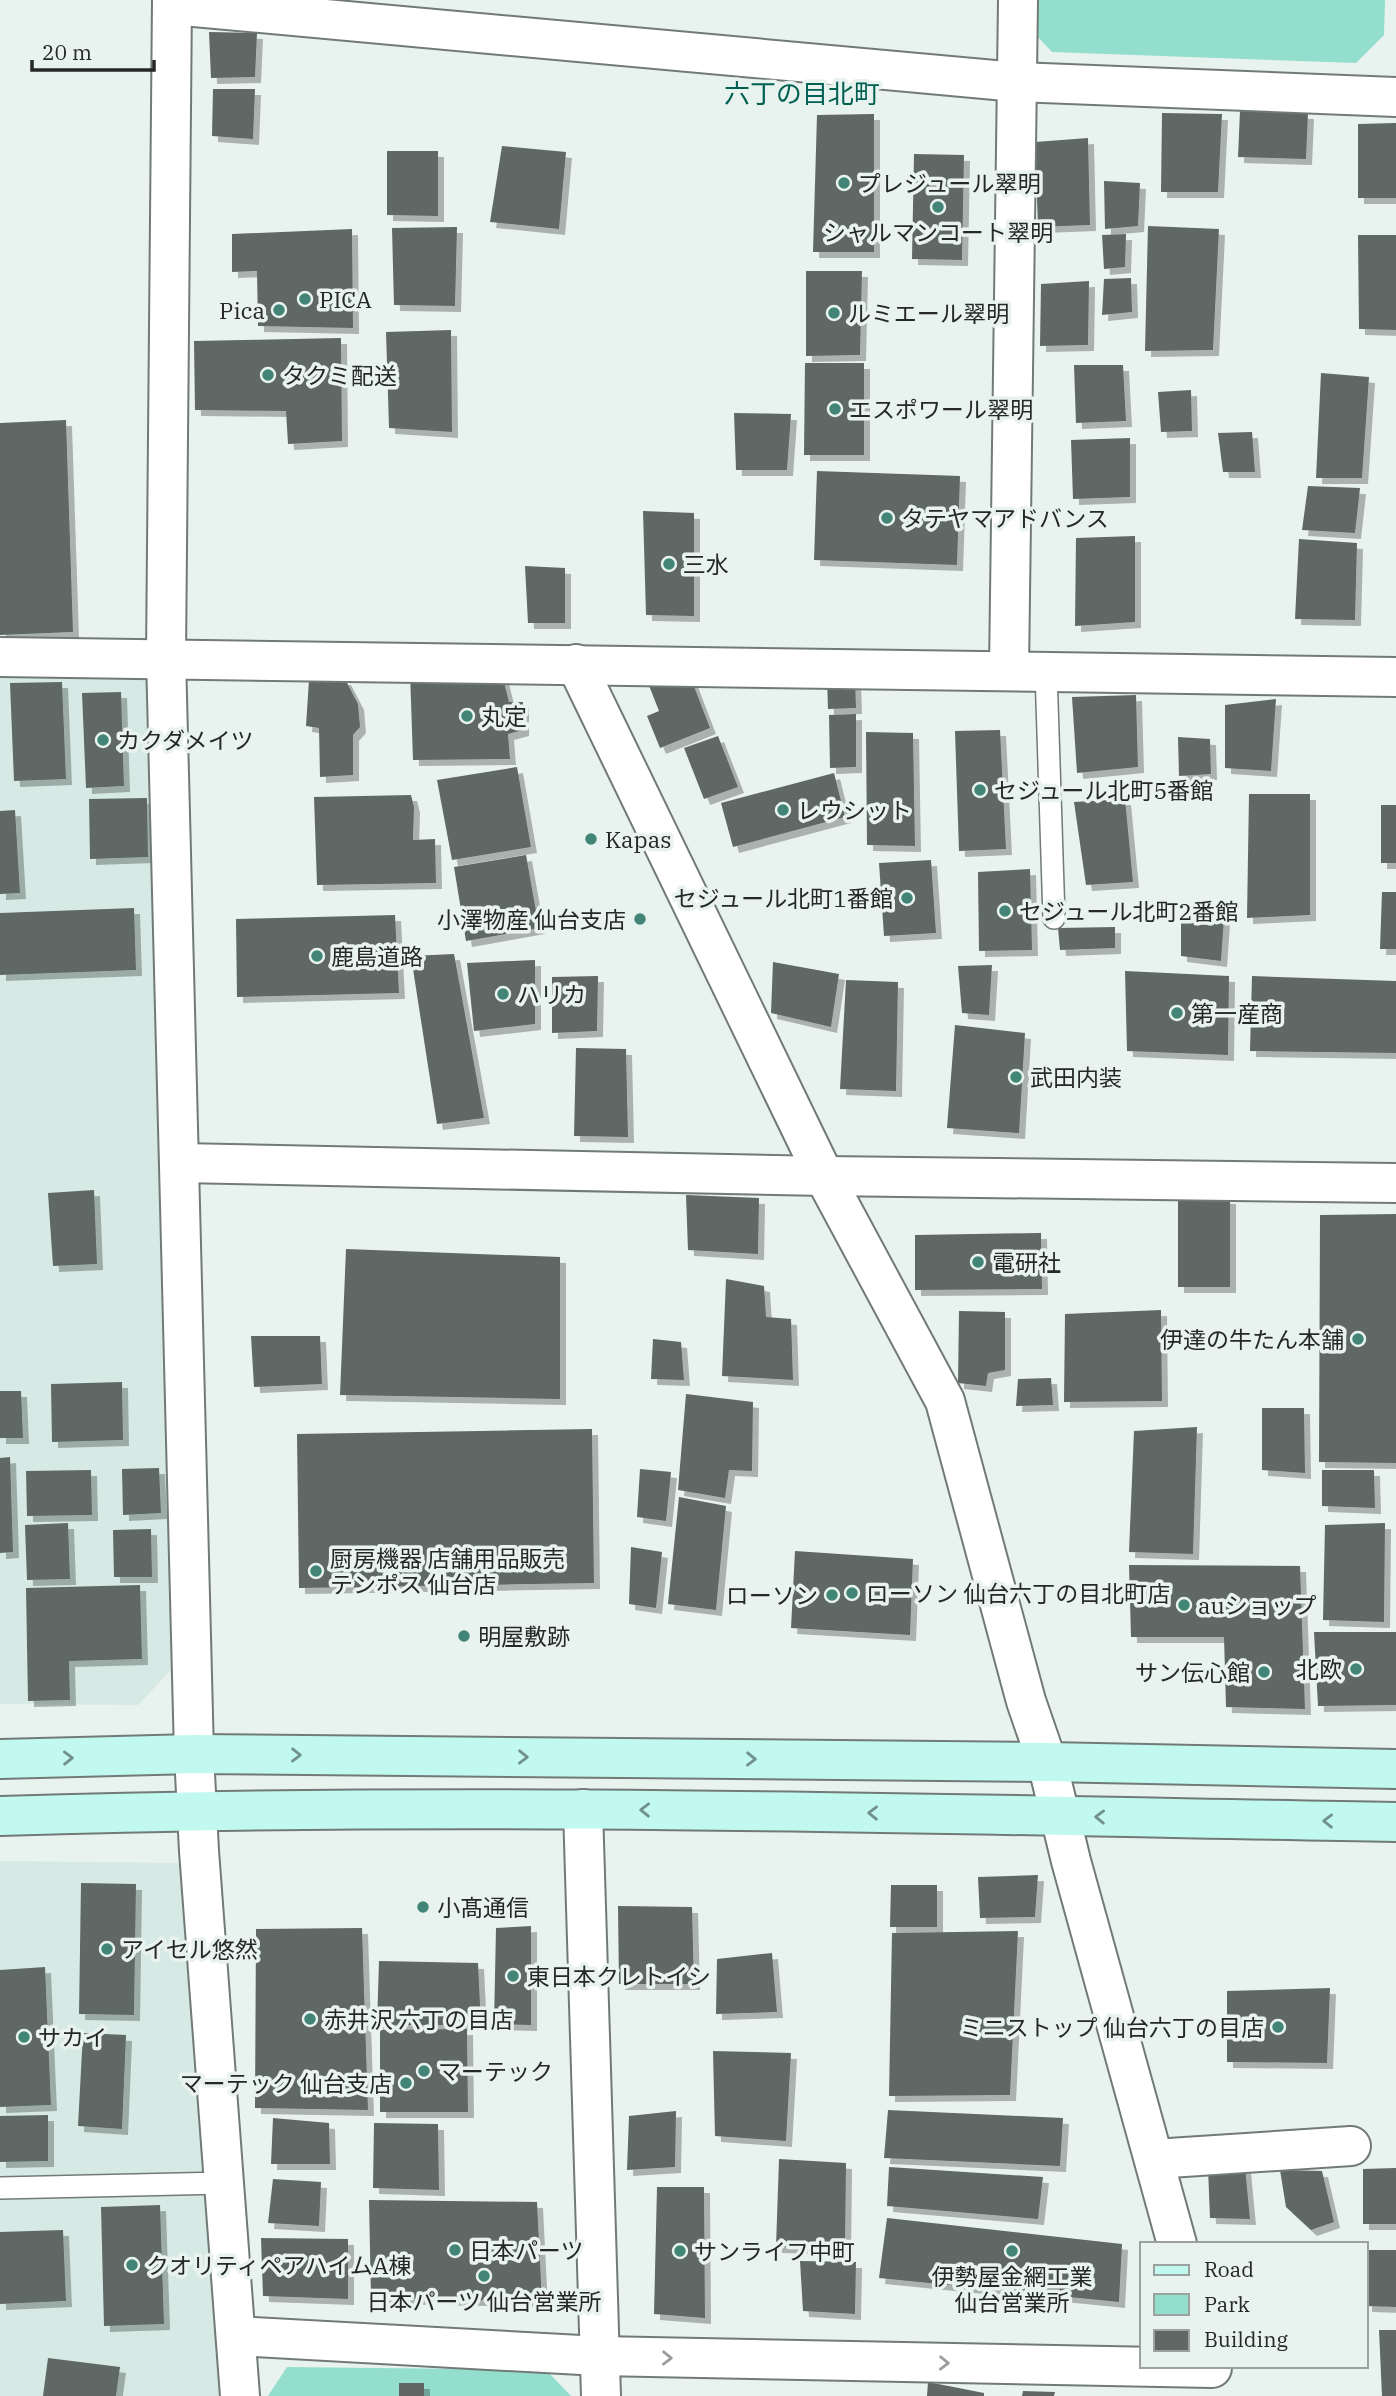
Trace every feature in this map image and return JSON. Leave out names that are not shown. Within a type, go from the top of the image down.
[{"type":"street","points":[[1018,0],[1027,671]]},
{"type":"street","points":[[240,2396],[194,1754],[166,657],[172,2],[1017,82],[1396,97]]},
{"type":"street","points":[[0,657],[166,657],[1396,677]]},
{"type":"street","points":[[576,664],[824,1176],[945,1401],[1026,1701],[1047,1762],[1071,1861],[1176,2242]]},
{"type":"street","points":[[180,1164],[1396,1183]]},
{"type":"street","points":[[0,1759],[194,1754],[1047,1762],[1396,1769]]},
{"type":"street","points":[[583,1809],[601,2396]]},
{"type":"street","points":[[0,1816],[197,1810],[583,1809],[1396,1822]]},
{"type":"street","points":[[1154,2160],[1351,2146]]},
{"type":"street","points":[[236,2336],[599,2356],[890,2379],[1214,2377]]},
{"type":"lane","points":[[1027,671],[1054,918]]},
{"type":"lane","points":[[0,2188],[224,2183]]},
{"type":"shaded area","points":[[150,670],[175,1666],[138,1705],[0,1704],[0,671]]},
{"type":"shaded area","points":[[0,1861],[183,1863],[226,2396],[0,2396]]},
{"type":"green space","points":[[1036,0],[1385,0],[1384,35],[1356,63],[1052,52],[1036,35]]},
{"type":"green space","points":[[287,2367],[546,2370],[571,2396],[268,2396]]},
{"type":"building","points":[[209,32],[257,33],[255,77],[211,78]]},
{"type":"building","points":[[213,89],[255,89],[253,139],[212,136]]},
{"type":"building","points":[[1240,111],[1308,113],[1306,159],[1238,157]]},
{"type":"building","points":[[1162,113],[1222,114],[1218,192],[1161,192]]},
{"type":"building","name":"プレジュール翠明","points":[[874,114],[874,252],[813,252],[817,115]]},
{"type":"building","points":[[1396,123],[1396,198],[1358,198],[1358,124]]},
{"type":"building","points":[[1088,138],[1090,225],[1038,227],[1035,142]]},
{"type":"building","points":[[502,146],[566,152],[559,229],[490,222]]},
{"type":"building","points":[[387,151],[438,151],[438,216],[387,215]]},
{"type":"building","name":"シャルマンコート翠明","points":[[914,154],[964,155],[962,260],[912,259]]},
{"type":"building","points":[[1104,181],[1140,183],[1138,226],[1105,229]]},
{"type":"building","points":[[1148,226],[1219,229],[1213,350],[1145,351]]},
{"type":"building","points":[[457,227],[455,306],[394,305],[392,228]]},
{"type":"building","name":"PICA","points":[[352,229],[353,328],[258,326],[257,271],[232,272],[232,234]]},
{"type":"building","points":[[1126,234],[1125,267],[1104,269],[1102,235]]},
{"type":"building","points":[[1358,235],[1396,235],[1396,330],[1359,329]]},
{"type":"building","name":"ルミエール翠明","points":[[806,271],[862,271],[860,355],[806,356]]},
{"type":"building","points":[[1131,278],[1132,312],[1102,315],[1104,279]]},
{"type":"building","points":[[1089,281],[1088,345],[1040,346],[1041,284]]},
{"type":"building","points":[[451,330],[452,432],[389,428],[386,332]]},
{"type":"building","name":"タクミ配送","points":[[341,338],[342,441],[288,444],[286,411],[195,410],[194,341]]},
{"type":"building","name":"エスポワール翠明","points":[[805,363],[864,363],[864,455],[804,455]]},
{"type":"building","points":[[1074,365],[1123,365],[1126,421],[1076,423]]},
{"type":"building","points":[[1321,373],[1369,377],[1362,478],[1316,478]]},
{"type":"building","points":[[1191,390],[1192,431],[1161,432],[1158,392]]},
{"type":"building","points":[[734,413],[791,414],[787,470],[736,470]]},
{"type":"building","points":[[66,420],[73,632],[0,635],[0,423]]},
{"type":"building","points":[[1252,432],[1255,472],[1223,472],[1218,433]]},
{"type":"building","points":[[1130,438],[1130,497],[1073,499],[1071,440]]},
{"type":"building","name":"タテヤマアドバンス","points":[[817,471],[960,476],[957,565],[814,560]]},
{"type":"building","points":[[1308,486],[1360,488],[1355,533],[1302,530]]},
{"type":"building","name":"三水","points":[[643,511],[694,513],[694,616],[646,615]]},
{"type":"building","points":[[1135,536],[1135,622],[1075,626],[1076,538]]},
{"type":"building","points":[[1299,539],[1357,543],[1355,620],[1295,619]]},
{"type":"building","points":[[525,566],[565,568],[565,623],[528,623]]},
{"type":"building","points":[[687,668],[710,728],[660,748],[647,716],[659,711],[648,683]]},
{"type":"building","name":"丸定","points":[[410,672],[502,674],[509,702],[523,702],[523,730],[508,734],[510,759],[413,760]]},
{"type":"building","points":[[855,677],[856,708],[828,709],[827,678]]},
{"type":"building","points":[[345,679],[358,704],[360,727],[353,735],[353,775],[320,777],[319,728],[306,726],[309,680]]},
{"type":"building","points":[[62,682],[66,779],[14,781],[10,683]]},
{"type":"building","name":"カクダメイツ","points":[[121,692],[124,786],[86,788],[82,693]]},
{"type":"building","points":[[1136,695],[1138,767],[1077,773],[1072,697]]},
{"type":"building","points":[[1276,699],[1271,771],[1225,768],[1225,705]]},
{"type":"building","points":[[856,714],[856,767],[830,768],[829,715]]},
{"type":"building","name":"セジュール北町5番館","points":[[1000,730],[1006,849],[959,851],[955,731]]},
{"type":"building","points":[[866,732],[913,733],[915,846],[867,845]]},
{"type":"building","points":[[718,736],[738,787],[704,799],[684,748]]},
{"type":"building","points":[[1178,737],[1210,739],[1211,774],[1179,776]]},
{"type":"building","points":[[517,767],[531,847],[452,860],[437,780]]},
{"type":"building","name":"レウシット","points":[[834,773],[845,817],[733,847],[721,803]]},
{"type":"building","points":[[1249,794],[1310,794],[1310,915],[1247,918]]},
{"type":"building","points":[[411,795],[414,807],[413,840],[435,839],[436,883],[317,885],[314,797]]},
{"type":"building","points":[[147,798],[148,857],[90,859],[89,799]]},
{"type":"building","points":[[1125,799],[1133,882],[1086,885],[1074,802]]},
{"type":"building","points":[[1381,805],[1396,805],[1396,863],[1381,863]]},
{"type":"building","points":[[15,810],[20,893],[0,894],[0,811]]},
{"type":"building","points":[[526,855],[539,928],[466,941],[454,867]]},
{"type":"building","name":"セジュール北町1番館","points":[[931,860],[936,933],[884,936],[879,863]]},
{"type":"building","name":"セジュール北町2番館","points":[[1030,869],[1032,950],[979,951],[978,872]]},
{"type":"building","points":[[1382,892],[1396,892],[1396,949],[1380,949]]},
{"type":"building","points":[[134,908],[136,970],[0,975],[0,913]]},
{"type":"building","points":[[1181,914],[1224,918],[1221,961],[1181,956]]},
{"type":"building","name":"鹿島道路","points":[[395,915],[399,993],[237,997],[236,919]]},
{"type":"building","points":[[1115,927],[1115,948],[1060,950],[1058,928]]},
{"type":"building","points":[[454,954],[484,1118],[437,1124],[411,956]]},
{"type":"building","name":"ハリカ","points":[[535,960],[535,1024],[474,1031],[467,963]]},
{"type":"building","points":[[773,962],[839,974],[831,1027],[771,1013]]},
{"type":"building","points":[[992,965],[989,1015],[962,1013],[958,966]]},
{"type":"building","name":"第一産商","points":[[1125,971],[1229,976],[1228,1055],[1127,1051]]},
{"type":"building","points":[[598,976],[597,1031],[552,1033],[552,977]]},
{"type":"building","points":[[1252,976],[1396,981],[1396,1053],[1250,1051]]},
{"type":"building","points":[[846,980],[898,982],[896,1091],[840,1089]]},
{"type":"building","points":[[955,1025],[1025,1033],[1019,1133],[947,1128]]},
{"type":"building","points":[[576,1048],[626,1049],[628,1137],[574,1136]]},
{"type":"building","points":[[94,1190],[97,1264],[53,1266],[48,1193]]},
{"type":"building","points":[[686,1195],[759,1198],[758,1254],[688,1250]]},
{"type":"building","points":[[1178,1197],[1230,1198],[1230,1287],[1178,1287]]},
{"type":"building","name":"伊達の牛たん本舗","points":[[1396,1214],[1396,1463],[1319,1462],[1320,1215]]},
{"type":"building","name":"電研社","points":[[1041,1233],[1042,1289],[915,1290],[915,1235]]},
{"type":"building","points":[[346,1249],[560,1257],[560,1399],[340,1395]]},
{"type":"building","points":[[726,1279],[764,1286],[766,1317],[791,1319],[793,1380],[722,1376]]},
{"type":"building","points":[[1161,1310],[1162,1401],[1064,1402],[1065,1314]]},
{"type":"building","points":[[959,1311],[1005,1312],[1005,1370],[988,1373],[986,1386],[958,1383]]},
{"type":"building","points":[[251,1336],[320,1336],[322,1384],[254,1387]]},
{"type":"building","points":[[653,1339],[681,1342],[684,1380],[651,1379]]},
{"type":"building","points":[[1051,1378],[1053,1405],[1016,1406],[1018,1379]]},
{"type":"building","points":[[122,1382],[123,1440],[52,1442],[51,1384]]},
{"type":"building","points":[[0,1391],[21,1391],[23,1438],[0,1438]]},
{"type":"building","points":[[686,1394],[753,1402],[752,1471],[729,1470],[725,1498],[678,1490]]},
{"type":"building","points":[[1262,1408],[1304,1408],[1305,1473],[1262,1470]]},
{"type":"building","points":[[1197,1427],[1193,1554],[1129,1552],[1134,1431]]},
{"type":"building","points":[[592,1429],[594,1583],[299,1588],[297,1434]]},
{"type":"building","points":[[10,1457],[13,1552],[0,1553],[0,1458]]},
{"type":"building","points":[[159,1468],[161,1513],[123,1515],[122,1469]]},
{"type":"building","points":[[640,1469],[671,1472],[666,1521],[637,1517]]},
{"type":"building","points":[[91,1470],[92,1515],[27,1516],[26,1471]]},
{"type":"building","points":[[1322,1470],[1374,1470],[1375,1508],[1322,1506]]},
{"type":"building","points":[[679,1497],[726,1506],[716,1610],[668,1604]]},
{"type":"building","points":[[68,1523],[70,1579],[27,1580],[25,1525]]},
{"type":"building","points":[[1385,1523],[1384,1622],[1323,1620],[1325,1525]]},
{"type":"building","points":[[151,1529],[152,1577],[114,1577],[113,1530]]},
{"type":"building","points":[[631,1547],[662,1552],[656,1608],[629,1604]]},
{"type":"building","name":"ローソン 仙台六丁の目北町店","points":[[795,1551],[913,1559],[910,1635],[791,1628]]},
{"type":"building","name":"サン伝心館","points":[[1129,1565],[1300,1566],[1305,1709],[1226,1707],[1224,1637],[1131,1637]]},
{"type":"building","points":[[140,1585],[142,1659],[69,1661],[70,1700],[28,1701],[26,1588]]},
{"type":"building","name":"北欧","points":[[1314,1632],[1396,1632],[1396,1705],[1318,1706]]},
{"type":"building","points":[[1038,1875],[1035,1917],[980,1918],[978,1877]]},
{"type":"building","name":"アイセル悠然","points":[[81,1883],[136,1884],[134,2015],[79,2014]]},
{"type":"building","points":[[891,1885],[937,1885],[937,1927],[890,1927]]},
{"type":"building","points":[[618,1906],[692,1907],[694,1984],[619,1984]]},
{"type":"building","name":"東日本クレトイシ","points":[[531,1926],[531,2025],[494,2024],[496,1928]]},
{"type":"building","name":"赤井沢 六丁の目店","points":[[362,1928],[368,2110],[255,2108],[256,1929]]},
{"type":"building","points":[[1018,1931],[1010,2095],[889,2096],[892,1933]]},
{"type":"building","points":[[772,1953],[777,2012],[716,2014],[717,1959]]},
{"type":"building","points":[[379,1961],[478,1963],[481,2025],[377,2025]]},
{"type":"building","name":"サカイ","points":[[45,1967],[51,2105],[0,2107],[0,1970]]},
{"type":"building","name":"ミニストップ 仙台六丁の目店","points":[[1330,1988],[1327,2063],[1227,2062],[1227,1991]]},
{"type":"building","name":"マーテック","points":[[467,2029],[468,2112],[380,2112],[380,2030]]},
{"type":"building","points":[[83,2033],[126,2035],[122,2129],[78,2126]]},
{"type":"building","points":[[713,2051],[791,2053],[786,2141],[715,2136]]},
{"type":"building","points":[[888,2110],[1063,2118],[1060,2166],[884,2158]]},
{"type":"building","points":[[676,2111],[675,2167],[627,2170],[629,2116]]},
{"type":"building","points":[[48,2115],[48,2161],[0,2162],[0,2116]]},
{"type":"building","points":[[273,2118],[329,2123],[330,2164],[271,2164]]},
{"type":"building","points":[[374,2123],[438,2124],[439,2190],[373,2188]]},
{"type":"building","points":[[779,2159],[846,2163],[845,2249],[776,2247]]},
{"type":"building","points":[[889,2167],[1043,2177],[1038,2219],[887,2206]]},
{"type":"building","points":[[1245,2167],[1250,2219],[1210,2218],[1208,2168]]},
{"type":"building","points":[[1396,2168],[1396,2224],[1363,2224],[1363,2169]]},
{"type":"building","points":[[1280,2170],[1322,2171],[1334,2222],[1311,2230],[1286,2207]]},
{"type":"building","points":[[273,2179],[321,2182],[319,2226],[268,2223]]},
{"type":"building","name":"サンライフ中町","points":[[657,2187],[704,2187],[705,2318],[654,2314]]},
{"type":"building","name":"日本パーツ","points":[[369,2200],[537,2202],[542,2301],[371,2298]]},
{"type":"building","name":"クオリティペアハイムA棟","points":[[160,2205],[164,2324],[104,2326],[101,2207]]},
{"type":"building","points":[[887,2218],[1122,2244],[1119,2302],[879,2278]]},
{"type":"building","points":[[63,2230],[66,2301],[0,2304],[0,2232]]},
{"type":"building","points":[[261,2238],[348,2239],[348,2299],[263,2296]]},
{"type":"building","points":[[1368,2250],[1396,2250],[1396,2307],[1368,2306]]},
{"type":"building","points":[[800,2261],[856,2262],[855,2314],[803,2311]]},
{"type":"building","points":[[1379,2330],[1396,2330],[1396,2396],[1382,2396]]},
{"type":"building","points":[[48,2358],[120,2367],[116,2396],[43,2396]]},
{"type":"building","points":[[928,2382],[984,2393],[984,2396],[927,2396]]},
{"type":"building","points":[[399,2383],[424,2383],[424,2396],[399,2396]]},
{"type":"building","points":[[1023,2391],[1055,2392],[1054,2396],[1022,2396]]},
{"type":"place","name":"プレジュール翠明","points":[[844,183]]},
{"type":"place","name":"シャルマンコート翠明","points":[[938,207]]},
{"type":"place","name":"PICA","points":[[305,299]]},
{"type":"place","name":"Pica","points":[[279,310]]},
{"type":"place","name":"ルミエール翠明","points":[[834,313]]},
{"type":"place","name":"タクミ配送","points":[[268,375]]},
{"type":"place","name":"エスポワール翠明","points":[[835,409]]},
{"type":"place","name":"タテヤマアドバンス","points":[[887,518]]},
{"type":"place","name":"三水","points":[[669,564]]},
{"type":"place","name":"丸定","points":[[467,716]]},
{"type":"place","name":"カクダメイツ","points":[[103,740]]},
{"type":"place","name":"セジュール北町5番館","points":[[980,790]]},
{"type":"place","name":"レウシット","points":[[783,810]]},
{"type":"place","name":"Kapas","points":[[591,839]]},
{"type":"place","name":"セジュール北町1番館","points":[[907,898]]},
{"type":"place","name":"セジュール北町2番館","points":[[1005,911]]},
{"type":"place","name":"小澤物産 仙台支店","points":[[640,919]]},
{"type":"place","name":"鹿島道路","points":[[317,956]]},
{"type":"place","name":"ハリカ","points":[[503,994]]},
{"type":"place","name":"第一産商","points":[[1177,1013]]},
{"type":"place","name":"武田内装","points":[[1016,1077]]},
{"type":"place","name":"電研社","points":[[978,1262]]},
{"type":"place","name":"伊達の牛たん本舗","points":[[1358,1339]]},
{"type":"place","name":"厨房機器 店舗用品販売 テンポス 仙台店","points":[[316,1571]]},
{"type":"place","name":"ローソン 仙台六丁の目北町店","points":[[852,1593]]},
{"type":"place","name":"ローソン","points":[[832,1595]]},
{"type":"place","name":"auショップ","points":[[1184,1605]]},
{"type":"place","name":"明屋敷跡","points":[[464,1636]]},
{"type":"place","name":"北欧","points":[[1356,1669]]},
{"type":"place","name":"サン伝心館","points":[[1264,1672]]},
{"type":"place","name":"小髙通信","points":[[423,1907]]},
{"type":"place","name":"アイセル悠然","points":[[107,1949]]},
{"type":"place","name":"東日本クレトイシ","points":[[513,1976]]},
{"type":"place","name":"赤井沢 六丁の目店","points":[[310,2019]]},
{"type":"place","name":"ミニストップ 仙台六丁の目店","points":[[1278,2027]]},
{"type":"place","name":"サカイ","points":[[24,2037]]},
{"type":"place","name":"マーテック","points":[[424,2071]]},
{"type":"place","name":"マーテック 仙台支店","points":[[406,2083]]},
{"type":"place","name":"日本パーツ","points":[[455,2250]]},
{"type":"place","name":"サンライフ中町","points":[[680,2251]]},
{"type":"place","name":"伊勢屋金網工業 仙台営業所","points":[[1012,2251]]},
{"type":"place","name":"クオリティペアハイムA棟","points":[[132,2265]]},
{"type":"place","name":"日本パーツ 仙台営業所","points":[[484,2276]]},
{"type":"district","name":"六丁の目北町","points":[[802,93]]}]
